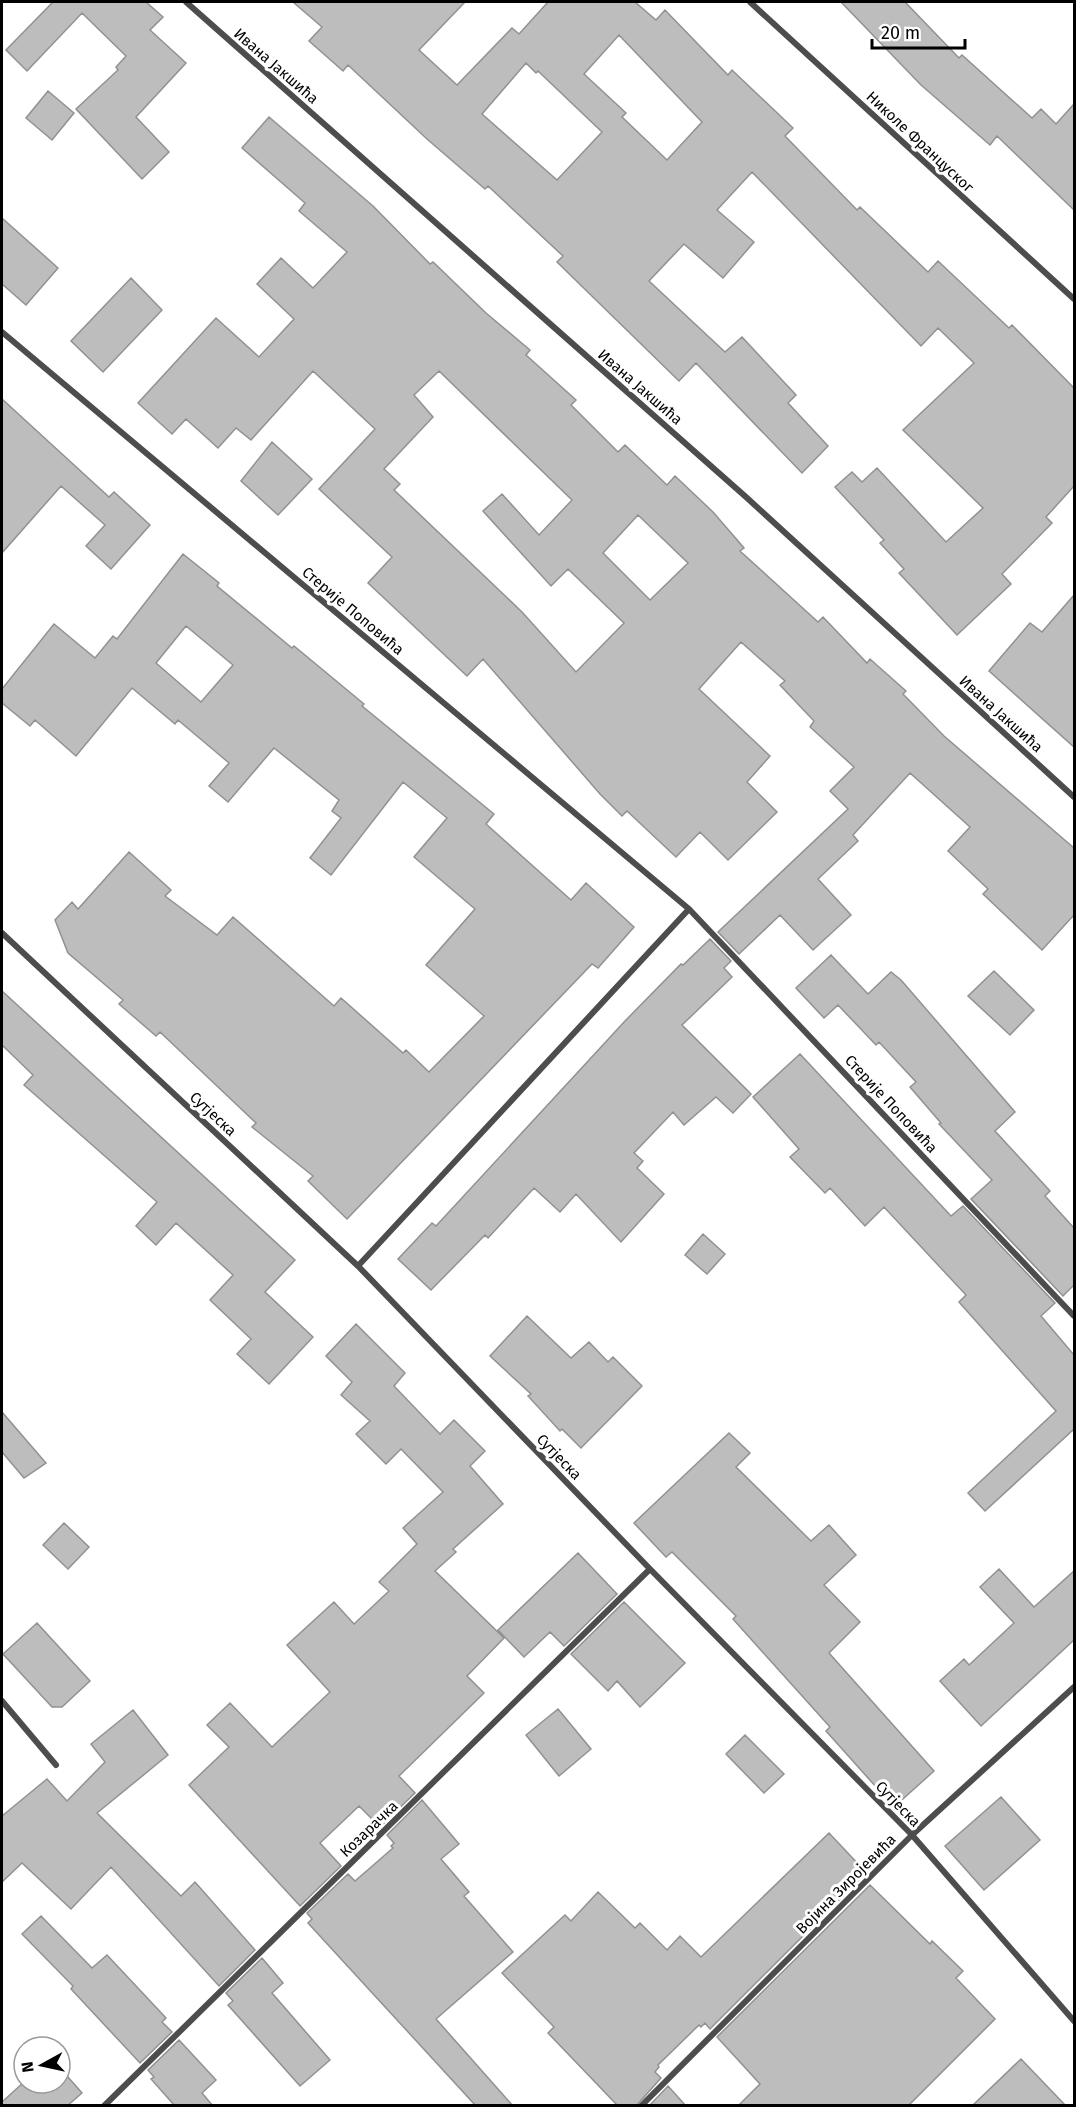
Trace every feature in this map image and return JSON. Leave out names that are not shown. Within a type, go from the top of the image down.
[{"type":"street","name":"Ивана Јакшића","points":[[186,2],[737,489],[1074,797]]},
{"type":"street","name":"Николе Француског","points":[[750,2],[1074,299]]},
{"type":"street","name":"Стерије Поповића","points":[[2,332],[689,909],[1074,1316]]},
{"type":"street","points":[[358,1266],[689,909]]},
{"type":"street","name":"Сутјеска","points":[[2,933],[358,1266],[650,1569],[912,1835],[1074,2021]]},
{"type":"street","name":"Козарачка","points":[[104,2106],[650,1569]]},
{"type":"street","name":"Војина Зиројевића","points":[[641,2106],[912,1835],[1074,1687]]},
{"type":"street","points":[[2,1701],[56,1765]]},
{"type":"street","points":[[2,1713],[7,1707]]},
{"type":"building","points":[[53,2],[146,2],[163,17],[150,30],[186,63],[136,117],[169,152],[142,179],[76,109],[118,70],[116,67],[126,56],[82,13],[27,71],[6,50]]},
{"type":"building","points":[[293,2],[465,2],[419,50],[457,85],[512,28],[519,34],[548,2],[635,2],[656,20],[665,10],[728,75],[732,70],[793,128],[785,136],[857,210],[860,207],[928,272],[938,261],[1009,328],[1012,325],[1074,388],[1074,486],[1046,517],[1052,523],[1002,574],[1011,584],[957,635],[899,573],[904,569],[880,543],[884,540],[835,487],[852,472],[862,482],[877,468],[946,542],[983,508],[903,430],[974,363],[938,328],[921,346],[752,172],[717,210],[754,242],[723,278],[684,244],[649,281],[725,352],[742,337],[796,395],[788,403],[828,446],[802,473],[696,363],[679,381],[557,262],[563,256],[488,186],[485,189],[427,139],[348,65],[343,71],[309,41],[322,27]],"holes":[[[619,35],[702,122],[667,160],[622,117],[626,113],[584,74]],[[526,63],[536,73],[538,71],[602,132],[557,180],[482,114]]]},
{"type":"building","points":[[841,2],[905,2],[959,58],[962,55],[1032,118],[1041,109],[1056,124],[1074,104],[1074,210],[997,136],[990,145],[921,85]]},
{"type":"building","points":[[48,91],[74,113],[52,140],[26,118]]},
{"type":"building","points":[[269,117],[373,206],[430,264],[433,262],[486,313],[530,350],[526,355],[576,400],[571,405],[618,452],[625,445],[667,485],[675,476],[713,512],[744,548],[740,551],[818,622],[823,617],[867,663],[870,659],[906,691],[903,694],[944,736],[1074,848],[1074,915],[1042,950],[983,894],[988,889],[948,851],[970,827],[910,773],[853,835],[858,841],[818,879],[851,915],[813,950],[780,915],[739,954],[718,932],[848,809],[830,791],[854,767],[810,727],[814,721],[780,685],[785,681],[741,642],[699,689],[770,756],[747,782],[777,812],[728,860],[700,832],[676,857],[627,811],[622,816],[600,794],[483,659],[467,676],[368,583],[392,557],[319,489],[375,429],[313,371],[251,440],[236,428],[218,448],[186,419],[172,434],[138,403],[216,318],[259,357],[294,319],[257,284],[281,258],[313,288],[347,252],[299,211],[305,203],[242,148]],"holes":[[[439,371],[572,500],[539,535],[502,494],[483,511],[551,586],[568,569],[624,623],[576,672],[522,612],[394,490],[400,484],[384,469],[433,417],[414,395]],[[638,515],[688,563],[650,600],[603,553]]]},
{"type":"building","points":[[2,218],[58,268],[26,305],[2,284]]},
{"type":"building","points":[[131,278],[162,310],[103,372],[71,341]]},
{"type":"building","points":[[2,399],[109,497],[114,492],[150,525],[111,569],[86,546],[105,525],[61,486],[2,553]]},
{"type":"building","points":[[272,442],[312,479],[278,515],[241,481]]},
{"type":"building","points":[[183,554],[219,583],[217,586],[292,648],[294,646],[364,704],[362,706],[494,814],[486,824],[571,900],[586,883],[634,927],[598,968],[592,964],[347,1219],[308,1181],[313,1176],[252,1127],[256,1123],[160,1032],[156,1036],[119,1004],[123,1000],[68,953],[55,920],[72,902],[78,909],[129,852],[171,890],[165,896],[217,935],[233,917],[334,1006],[341,998],[403,1053],[406,1050],[429,1072],[484,1016],[426,965],[475,909],[414,857],[447,818],[403,782],[331,875],[310,858],[341,818],[332,811],[339,800],[274,748],[228,802],[209,786],[229,763],[178,720],[175,724],[132,688],[76,756],[35,720],[30,726],[2,703],[2,689],[54,624],[95,658],[113,636],[117,639]],"holes":[[[186,626],[233,665],[201,702],[156,663]]]},
{"type":"building","points":[[1074,595],[1074,747],[989,671],[1030,623],[1042,632]]},
{"type":"building","points":[[710,939],[731,961],[724,968],[732,977],[682,1025],[751,1094],[733,1113],[716,1097],[684,1125],[673,1112],[634,1153],[643,1161],[637,1168],[664,1194],[621,1242],[576,1194],[560,1212],[534,1188],[488,1238],[485,1235],[431,1290],[398,1259],[432,1223],[436,1226],[625,1021],[681,964],[683,965]]},
{"type":"building","points":[[831,955],[868,994],[891,972],[901,980],[1015,1112],[995,1131],[1050,1191],[1045,1196],[1074,1228],[1074,1285],[1063,1296],[971,1199],[992,1180],[939,1124],[941,1123],[910,1087],[916,1082],[879,1042],[876,1045],[838,1005],[824,1018],[796,988]]},
{"type":"building","points":[[994,971],[1034,1010],[1010,1035],[968,996]]},
{"type":"building","points":[[2,991],[295,1260],[265,1292],[313,1337],[269,1384],[237,1354],[251,1339],[210,1300],[233,1275],[176,1223],[156,1245],[136,1226],[157,1202],[24,1085],[33,1075],[2,1045]]},
{"type":"building","points":[[800,1054],[951,1216],[963,1206],[1055,1303],[1041,1316],[1074,1355],[1074,1432],[1073,1430],[985,1511],[968,1493],[1056,1411],[959,1302],[966,1295],[884,1207],[865,1226],[830,1188],[825,1193],[790,1157],[799,1149],[753,1097]]},
{"type":"building","points":[[703,1234],[725,1254],[707,1274],[685,1255]]},
{"type":"building","points":[[527,1316],[571,1358],[589,1342],[608,1362],[613,1357],[642,1386],[581,1448],[562,1429],[560,1431],[528,1396],[531,1394],[490,1356]]},
{"type":"building","points":[[356,1324],[405,1373],[394,1386],[440,1434],[454,1420],[485,1451],[470,1466],[503,1504],[453,1549],[456,1552],[435,1571],[504,1638],[467,1676],[484,1693],[399,1776],[415,1793],[380,1827],[359,1806],[320,1843],[341,1866],[300,1906],[189,1785],[229,1747],[207,1725],[230,1703],[272,1747],[330,1692],[287,1645],[334,1602],[354,1624],[389,1591],[379,1582],[417,1544],[403,1528],[443,1492],[401,1449],[386,1464],[356,1434],[370,1421],[341,1395],[352,1382],[326,1356]]},
{"type":"building","points":[[2,1412],[46,1463],[24,1478],[2,1452]]},
{"type":"building","points":[[729,1433],[750,1453],[736,1467],[811,1541],[829,1525],[856,1555],[824,1585],[860,1622],[829,1653],[934,1771],[894,1807],[826,1731],[830,1727],[733,1619],[736,1616],[672,1552],[666,1557],[634,1523]]},
{"type":"building","points":[[64,1523],[89,1547],[68,1569],[43,1545]]},
{"type":"building","points":[[578,1553],[617,1594],[564,1646],[550,1632],[524,1657],[498,1630]]},
{"type":"building","points":[[999,1569],[1034,1607],[1074,1571],[1074,1640],[981,1726],[940,1681],[964,1659],[969,1665],[1014,1623],[980,1587]]},
{"type":"building","points":[[624,1602],[685,1663],[640,1707],[617,1681],[608,1691],[571,1654]]},
{"type":"building","points":[[37,1623],[90,1681],[62,1707],[52,1707],[3,1654]]},
{"type":"building","points":[[558,1709],[591,1749],[559,1776],[526,1735]]},
{"type":"building","points":[[133,1710],[168,1755],[97,1813],[181,1896],[195,1882],[255,1950],[219,1986],[111,1867],[71,1909],[22,1863],[2,1882],[2,1816],[47,1779],[67,1801],[105,1762],[91,1744]]},
{"type":"building","points":[[745,1735],[784,1774],[764,1793],[726,1754]]},
{"type":"building","points":[[1001,1797],[1040,1840],[984,1890],[945,1846]]},
{"type":"building","points":[[422,1800],[459,1844],[441,1859],[469,1892],[464,1896],[513,1952],[436,2019],[513,2106],[476,2106],[308,1923],[312,1919],[307,1913],[348,1874],[355,1881],[393,1848],[391,1846],[394,1843],[387,1835]]},
{"type":"building","points":[[829,1833],[860,1866],[855,1870],[862,1877],[710,2029],[705,2023],[701,2027],[699,2025],[658,2065],[655,2072],[661,2078],[636,2106],[618,2106],[548,2033],[554,2027],[502,1973],[565,1915],[571,1921],[598,1892],[635,1928],[640,1923],[667,1950],[680,1936],[701,1957]]},
{"type":"building","points":[[870,1885],[930,1944],[932,1941],[963,1971],[956,1978],[995,2019],[908,2106],[738,2106],[760,2084],[717,2037]]},
{"type":"building","points":[[41,1916],[92,1968],[107,1955],[166,2018],[162,2022],[172,2032],[140,2063],[71,1989],[73,1986],[22,1934]]},
{"type":"building","points":[[262,1958],[283,1983],[272,1993],[330,2060],[300,2086],[228,2005],[233,2001],[226,1993]]},
{"type":"building","points":[[179,2040],[216,2080],[202,2093],[213,2106],[175,2106],[151,2079],[154,2077],[148,2070]]},
{"type":"building","points":[[1021,2059],[1066,2106],[972,2106]]},
{"type":"building","points":[[72,2082],[82,2093],[67,2106],[2,2106],[2,2102],[12,2093],[12,2095],[72,2095]]},
{"type":"building","points":[[668,2086],[686,2106],[649,2106]]}]
